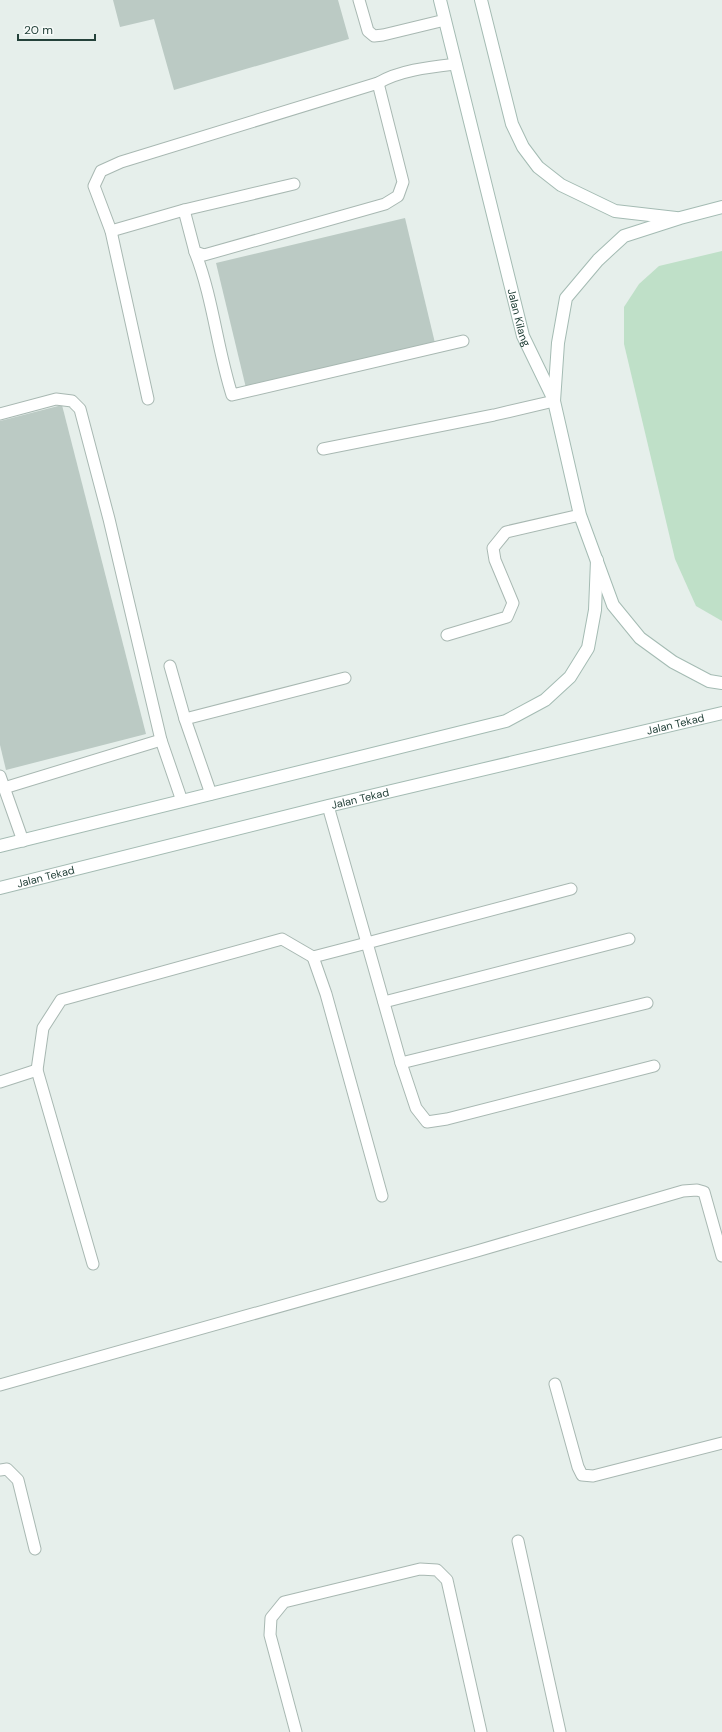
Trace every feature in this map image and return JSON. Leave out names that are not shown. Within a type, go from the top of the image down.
[{"type":"street","name":"Jalan Kilang","points":[[440,0],[524,336],[554,401]]},
{"type":"street","points":[[481,0],[512,124],[523,147],[538,167],[561,185],[615,211],[680,218]]},
{"type":"street","points":[[722,207],[680,218],[624,236],[598,260],[566,298],[558,343],[554,401],[580,515],[613,604],[640,638],[673,662],[709,681],[722,683]]},
{"type":"street","points":[[0,846],[506,721],[545,700],[570,677],[588,648],[595,610],[597,560]]},
{"type":"street","name":"Jalan Tekad","points":[[0,888],[328,806],[722,713]]},
{"type":"lane","points":[[359,0],[368,31],[374,36],[383,36],[445,20]]},
{"type":"lane","points":[[148,399],[111,231],[94,186],[101,171],[121,162],[378,84],[389,77],[423,69],[456,64]]},
{"type":"lane","points":[[195,252],[204,255],[212,253],[385,204],[398,196],[403,182],[378,84]]},
{"type":"lane","points":[[111,231],[184,210],[294,184]]},
{"type":"lane","points":[[184,210],[195,252],[202,270],[226,376],[232,395],[463,341]]},
{"type":"lane","points":[[0,414],[56,399],[72,401],[80,410],[109,519],[161,740],[182,802]]},
{"type":"lane","points":[[323,450],[494,415],[554,401]]},
{"type":"lane","points":[[447,634],[507,617],[513,603],[495,560],[493,548],[506,532],[580,515]]},
{"type":"lane","points":[[170,666],[185,720],[211,794]]},
{"type":"lane","points":[[185,720],[345,678]]},
{"type":"lane","points":[[4,788],[161,740]]},
{"type":"lane","points":[[0,776],[23,841]]},
{"type":"lane","points":[[328,806],[400,1063],[416,1108],[427,1122],[447,1119],[654,1066]]},
{"type":"lane","points":[[313,957],[570,889]]},
{"type":"lane","points":[[93,1264],[37,1070],[43,1028],[61,1000],[282,939],[313,957],[326,994],[382,1196]]},
{"type":"lane","points":[[384,1002],[629,939]]},
{"type":"lane","points":[[400,1063],[647,1002]]},
{"type":"lane","points":[[0,1082],[37,1070]]},
{"type":"lane","points":[[0,1386],[470,1254],[683,1191],[697,1190],[704,1192],[722,1256]]},
{"type":"lane","points":[[555,1384],[578,1467],[582,1475],[593,1476],[722,1443]]},
{"type":"lane","points":[[0,1470],[7,1469],[18,1480],[35,1549]]},
{"type":"lane","points":[[518,1541],[560,1732]]},
{"type":"lane","points":[[296,1732],[270,1635],[271,1618],[284,1602],[420,1569],[437,1570],[447,1580],[481,1732]]},
{"type":"green space","points":[[722,251],[722,621],[696,606],[675,559],[624,344],[624,307],[639,284],[659,266]]},
{"type":"building","points":[[113,0],[338,0],[349,39],[174,90],[154,19],[120,27]]},
{"type":"building","points":[[405,218],[435,343],[246,388],[216,263]]},
{"type":"building","points":[[62,405],[146,734],[6,770],[0,745],[0,421]]}]
